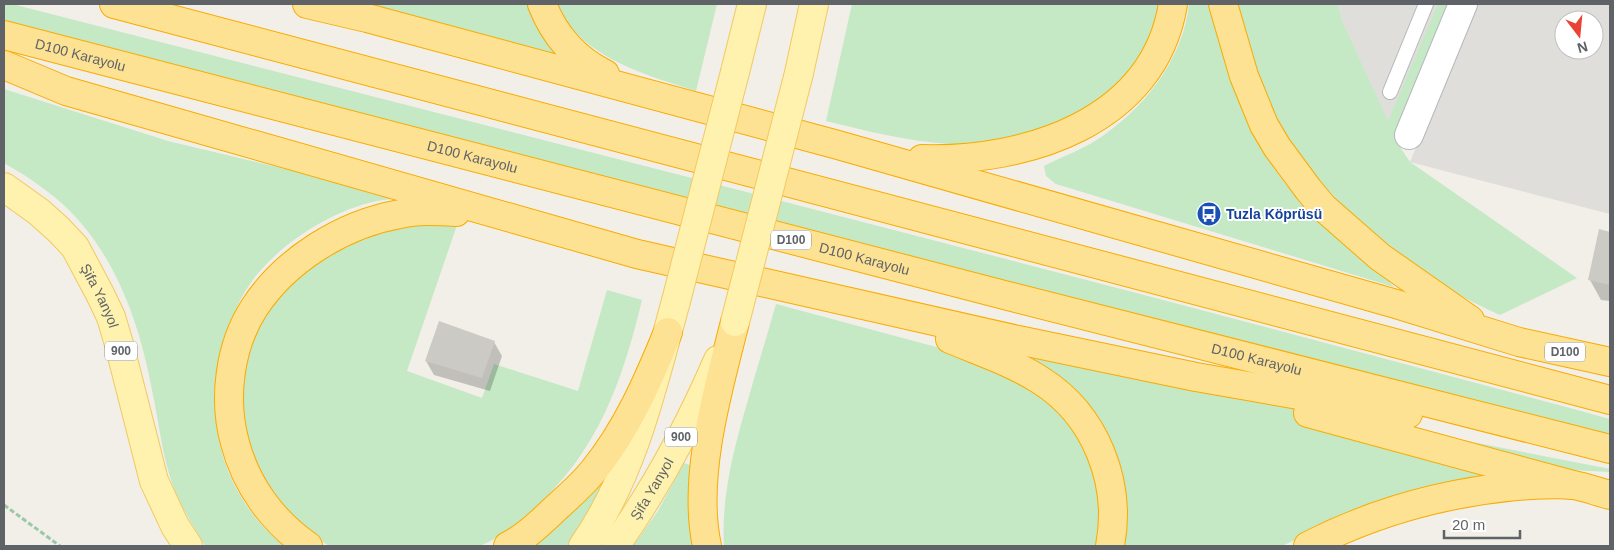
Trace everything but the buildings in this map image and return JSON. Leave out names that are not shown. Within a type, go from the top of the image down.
[{"type":"highway","name":"D100","points":[[114,4],[1610,400]]},
{"type":"highway","points":[[307,4],[367,18],[667,98]]},
{"type":"highway","points":[[542,4],[561,40],[594,68],[616,79],[667,98]]},
{"type":"highway","points":[[838,145],[888,156],[946,160],[974,158],[1030,148],[1079,128],[1101,116],[1139,80],[1164,39],[1170,20],[1172,4]]},
{"type":"highway","points":[[1223,4],[1244,76],[1264,125],[1277,147],[1323,207],[1380,256],[1464,318],[1519,342]]},
{"type":"highway","name":"D100 Karayolu","points":[[4,35],[907,270],[1610,449]]},
{"type":"highway","points":[[4,65],[66,90],[638,254],[1196,377],[1579,441]]},
{"type":"highway","name":"D100","points":[[667,98],[1396,304],[1418,313],[1519,342],[1610,362]]},
{"type":"highway","points":[[308,546],[294,537],[275,518],[260,498],[244,468],[232,431],[229,405],[235,355],[243,329],[254,308],[272,285],[292,266],[316,248],[345,231],[372,221],[400,214],[425,211],[473,213],[544,228]]},
{"type":"highway","points":[[828,297],[935,333],[998,357],[1041,381],[1056,392],[1071,406],[1096,440],[1104,459],[1110,478],[1112,498],[1113,516],[1110,546]]},
{"type":"highway","points":[[707,546],[703,515],[705,470],[718,388],[734,322]]},
{"type":"highway","points":[[508,546],[538,525],[594,471],[612,446],[641,394],[668,332]]},
{"type":"highway","points":[[1108,359],[1610,495]]},
{"type":"highway","points":[[1308,546],[1376,517],[1428,501],[1503,487],[1551,484],[1574,485]]},
{"type":"main road","points":[[583,546],[608,505],[638,434],[668,332],[752,4]]},
{"type":"main road","name":"Şifa Yanyol","points":[[615,546],[641,508],[675,449],[708,384],[734,322],[799,73],[814,4]]},
{"type":"main road","name":"Şifa Yanyol","points":[[4,186],[39,212],[75,247],[100,294],[111,317],[119,344],[154,481],[175,526],[188,546]]},
{"type":"street","points":[[1409,135],[1463,4]]},
{"type":"lane","points":[[1390,92],[1426,4]]},
{"type":"path","points":[[4,505],[60,546]]},
{"type":"shaded area","points":[[1338,4],[1453,4],[1388,122],[1342,20]]},
{"type":"shaded area","points":[[1475,4],[1610,4],[1610,214],[1410,162]]},
{"type":"green space","points":[[4,4],[12,4],[812,209],[1411,365],[1610,419],[1610,439],[4,20]]},
{"type":"green space","points":[[355,4],[528,4],[531,12],[563,57]]},
{"type":"green space","points":[[557,4],[717,4],[696,91],[661,80],[627,66],[595,49],[568,24]]},
{"type":"green space","points":[[852,4],[1160,4],[1151,36],[1134,64],[1111,89],[1083,109],[1051,125],[1018,136],[984,143],[952,144],[904,138],[826,121]]},
{"type":"green space","points":[[1189,4],[1210,4],[1225,60],[1245,115],[1273,166],[1290,190],[1333,234],[1378,271],[1394,287],[1056,184],[1046,176],[1044,166],[1095,141],[1129,115],[1144,99],[1169,64],[1178,45],[1185,25]]},
{"type":"green space","points":[[1238,4],[1338,4],[1342,20],[1388,121],[1438,4],[1453,4],[1396,141],[1410,162],[1577,278],[1500,315],[1452,291],[1407,262],[1346,209],[1292,146],[1264,90],[1247,39]]},
{"type":"green space","points":[[4,89],[168,141],[408,198],[381,200],[360,206],[342,212],[308,230],[263,267],[246,290],[232,318],[216,388],[218,435],[223,457],[241,497],[253,515],[284,546],[205,546],[176,494],[169,474],[142,346],[118,281],[95,241],[73,214],[45,190],[4,163]]},
{"type":"green space","points":[[421,223],[457,225],[407,371],[482,398],[494,364],[578,391],[607,290],[642,300],[634,331],[615,388],[604,415],[590,441],[553,490],[506,531],[480,546],[330,546],[304,529],[285,513],[269,489],[253,456],[245,427],[242,399],[244,371],[251,345],[263,320],[278,297],[298,277],[322,258],[369,233]]},
{"type":"green space","points":[[776,304],[940,348],[1040,391],[1081,437],[1101,495],[1098,546],[724,546],[725,509],[733,454]]},
{"type":"green space","points":[[1018,353],[1610,469],[1610,472],[1552,469],[1499,473],[1445,482],[1370,504],[1282,546],[1124,546],[1125,494]]},
{"type":"green space","points":[[611,463],[609,477],[571,546],[529,546]]},
{"type":"green space","points":[[684,463],[693,466],[690,502],[692,546],[633,546],[658,511]]},
{"type":"place","name":"Tuzla Köprüsü","points":[[1209,214]]}]
